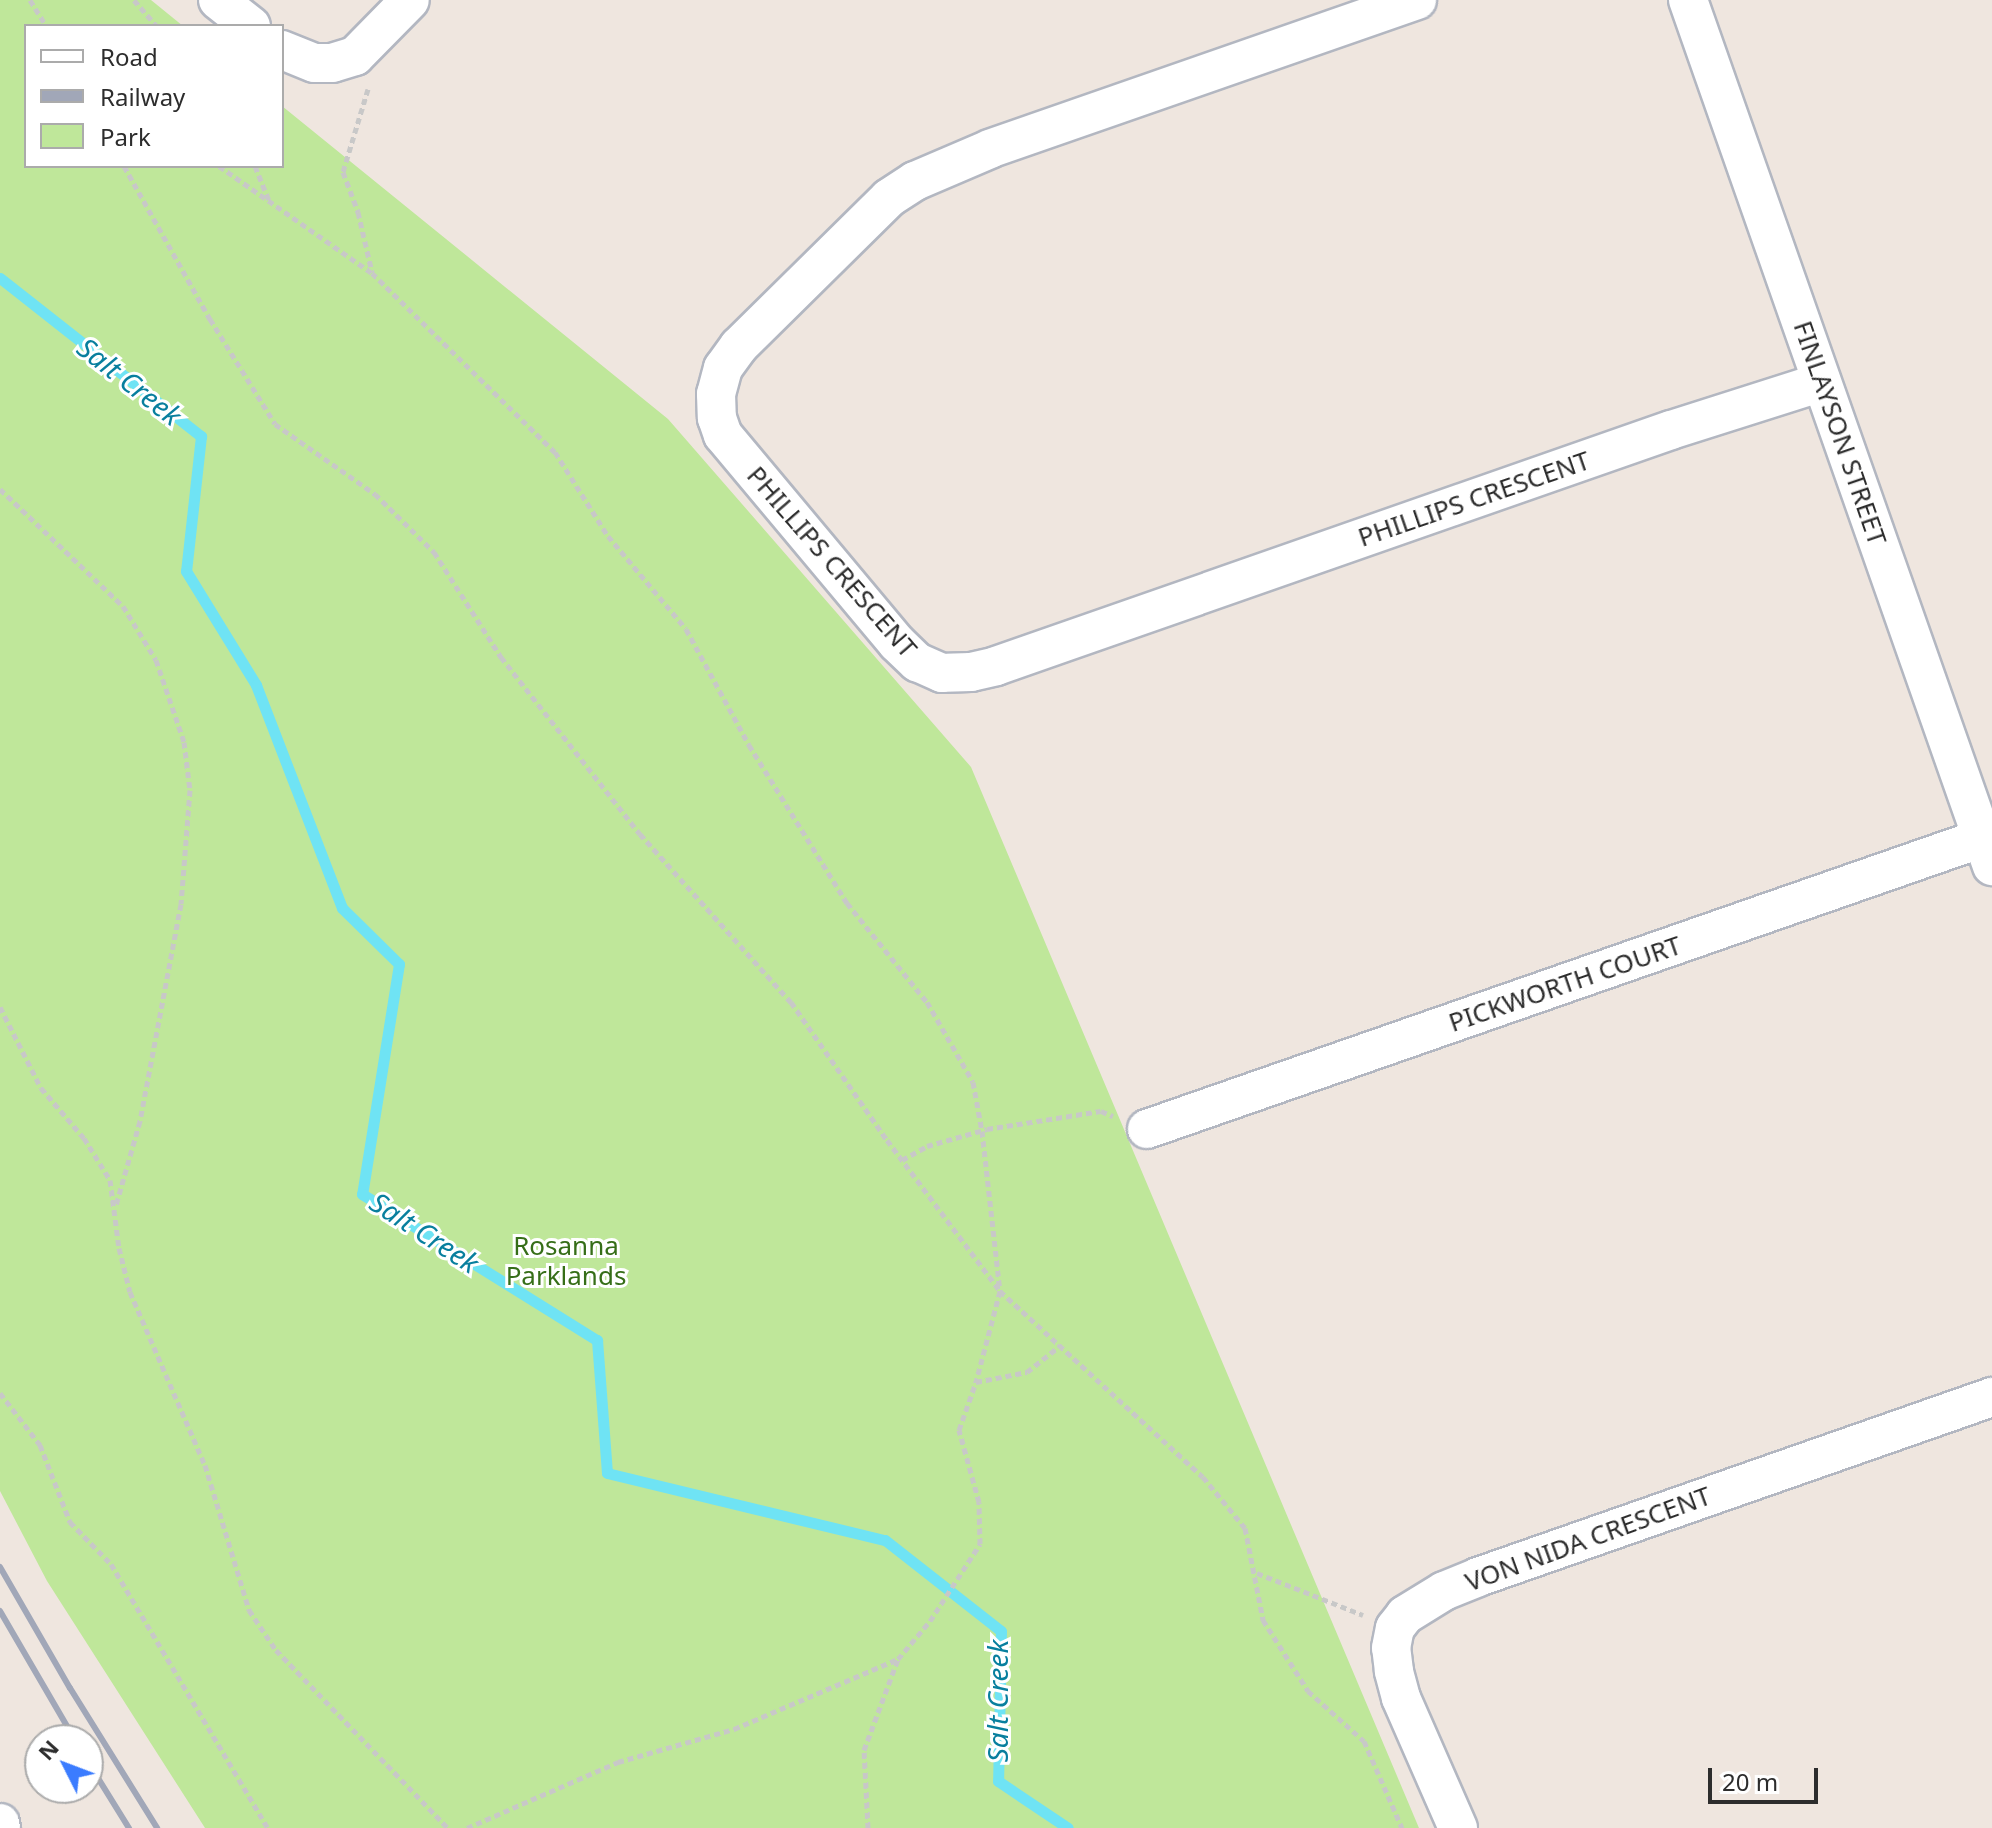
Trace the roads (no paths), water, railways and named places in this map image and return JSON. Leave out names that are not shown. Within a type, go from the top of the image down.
[{"type":"street","points":[[218,0],[248,24]]},
{"type":"street","points":[[284,51],[315,63],[332,63],[355,56],[410,0]]},
{"type":"street","name":"PHILLIPS CRESCENT","points":[[1417,0],[990,149],[915,181],[889,198],[739,346],[723,368],[716,394],[717,418],[723,435],[897,643],[917,662],[942,673],[971,672],[996,666],[1671,430],[1822,382]]},
{"type":"street","name":"FINLAYSON STREET","points":[[1688,0],[1987,852]]},
{"type":"street","name":"PICKWORTH COURT","points":[[1147,1129],[1987,852]]},
{"type":"street","name":"VON NIDA CRESCENT","points":[[1458,1828],[1401,1698],[1391,1648],[1395,1628],[1421,1603],[1478,1577],[1992,1397]]},
{"type":"waterway","name":"Salt Creek","points":[[0,278],[201,436],[186,571],[256,685],[342,908],[399,964],[362,1194],[597,1340],[607,1473],[885,1540],[1001,1631],[998,1781],[1068,1828]]},
{"type":"railway","points":[[0,1567],[157,1828]]},
{"type":"railway","points":[[0,1611],[66,1724]]},
{"type":"railway","points":[[104,1788],[129,1828]]},
{"type":"park label","name":"Rosanna Parklands","points":[[566,1261]]}]
